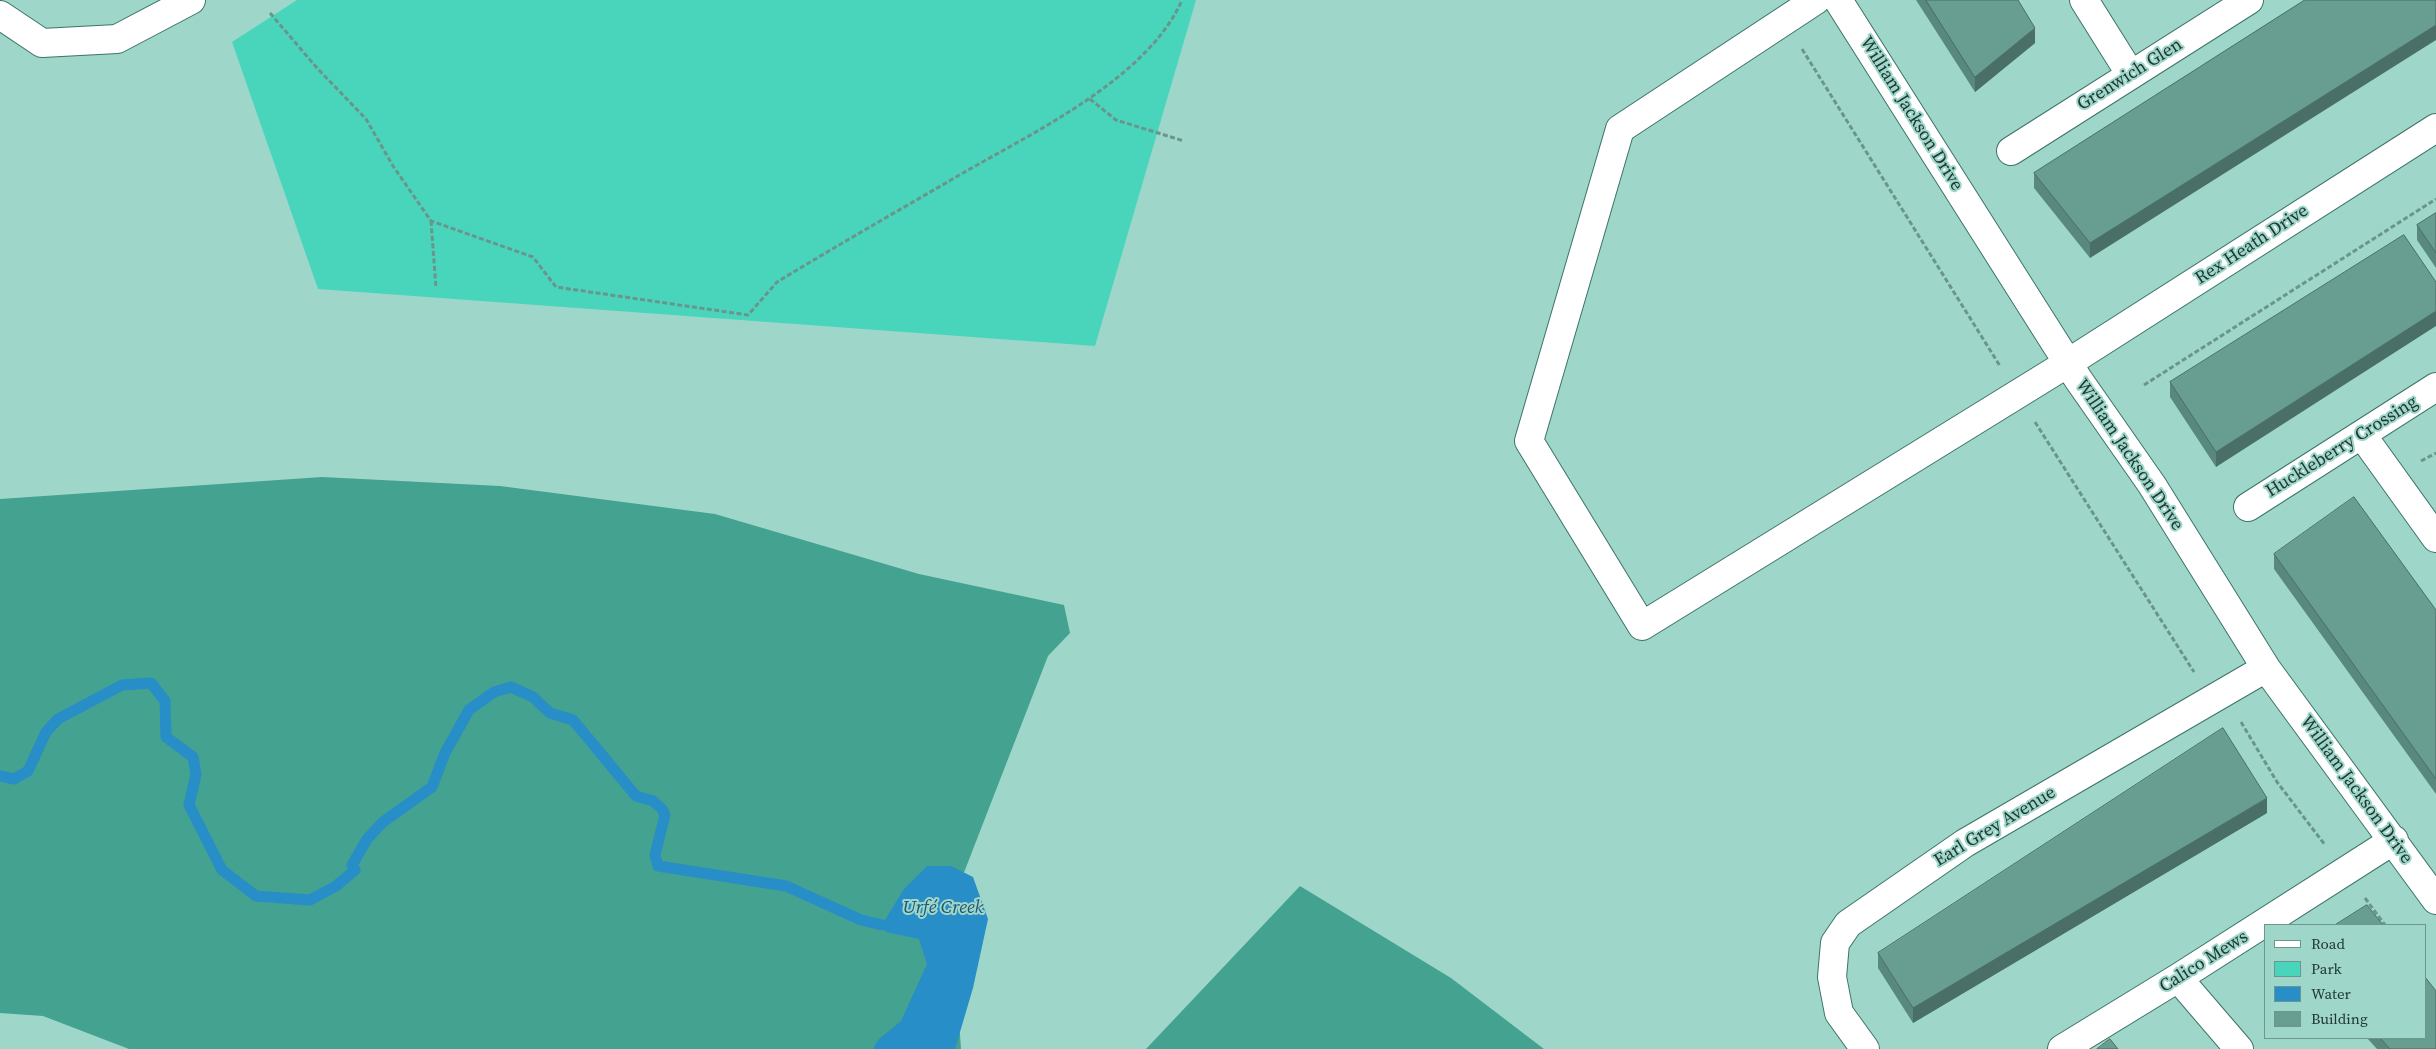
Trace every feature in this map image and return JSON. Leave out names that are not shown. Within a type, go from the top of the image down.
[{"type":"street","points":[[0,15],[42,43],[116,39],[191,0]]},
{"type":"street","points":[[1784,20],[1816,0]]},
{"type":"street","name":"William Jackson Drive","points":[[1838,0],[2068,363],[2152,485],[2266,668],[2394,840],[2436,900]]},
{"type":"street","points":[[2084,0],[2131,75]]},
{"type":"street","name":"Grenwich Glen","points":[[2012,151],[2249,0]]},
{"type":"street","name":"Rex Heath Drive","points":[[1784,20],[1620,129],[1529,441],[1642,626],[2068,363],[2436,128]]},
{"type":"street","name":"Huckleberry Crossing","points":[[2248,507],[2436,387]]},
{"type":"street","points":[[2362,435],[2436,538]]},
{"type":"street","name":"Earl Grey Avenue","points":[[1865,1049],[1839,1013],[1832,977],[1835,942],[1848,924],[1965,843],[2266,668]]},
{"type":"street","name":"Calico Mews","points":[[2062,1049],[2178,978],[2394,840]]},
{"type":"street","points":[[2178,978],[2239,1049]]},
{"type":"path","points":[[431,221],[533,257],[556,287],[748,315],[777,282],[1090,99],[1143,54],[1175,15],[1182,0]]},
{"type":"path","points":[[270,13],[317,68],[366,119],[393,166],[431,221],[436,288]]},
{"type":"path","points":[[1784,20],[2191,668],[2216,698],[2241,723],[2277,782],[2384,924]]},
{"type":"path","points":[[1090,99],[1116,120],[1184,141]]},
{"type":"path","points":[[2144,385],[2436,199]]},
{"type":"path","points":[[2414,465],[2436,453]]},
{"type":"green space","points":[[297,0],[1196,0],[1095,346],[318,289],[232,42]]},
{"type":"green space","points":[[322,477],[500,486],[715,514],[919,574],[1064,605],[1070,633],[1048,656],[951,906],[961,1049],[129,1049],[43,1016],[0,1013],[0,499]]},
{"type":"green space","points":[[1300,886],[1451,978],[1544,1049],[1146,1049]]},
{"type":"water","name":"Urfé Creek","points":[[927,866],[951,866],[973,877],[988,919],[973,988],[955,1049],[873,1049],[878,1040],[901,1021],[927,964],[919,939],[886,932],[882,925],[904,889]]},
{"type":"building","points":[[1926,0],[2018,0],[2035,28],[1975,77]]},
{"type":"building","points":[[2305,0],[2436,0],[2436,25],[2090,243],[2034,173]]},
{"type":"building","points":[[2436,213],[2436,253],[2417,225]]},
{"type":"building","points":[[2404,235],[2436,282],[2436,311],[2216,452],[2170,382]]},
{"type":"building","points":[[2354,497],[2436,610],[2436,779],[2274,554]]},
{"type":"building","points":[[2223,728],[2267,798],[1913,1008],[1878,953]]},
{"type":"building","points":[[2367,905],[2382,924],[2337,924]]},
{"type":"building","points":[[2426,978],[2436,991],[2436,1049],[2390,1049],[2381,1039],[2426,1039]]},
{"type":"building","points":[[2110,1039],[2118,1049],[2097,1049]]},
{"type":"waterway","name":"Urfé Creek","points":[[0,776],[14,779],[28,771],[46,732],[58,719],[122,685],[151,683],[165,701],[166,737],[193,757],[196,774],[189,805],[222,870],[256,896],[310,900],[336,886],[355,870],[352,865],[367,839],[383,822],[432,787],[445,753],[469,710],[494,692],[511,687],[533,697],[550,713],[573,720],[636,796],[653,801],[662,809],[665,815],[655,855],[658,866],[786,886],[861,920],[882,925]]}]
